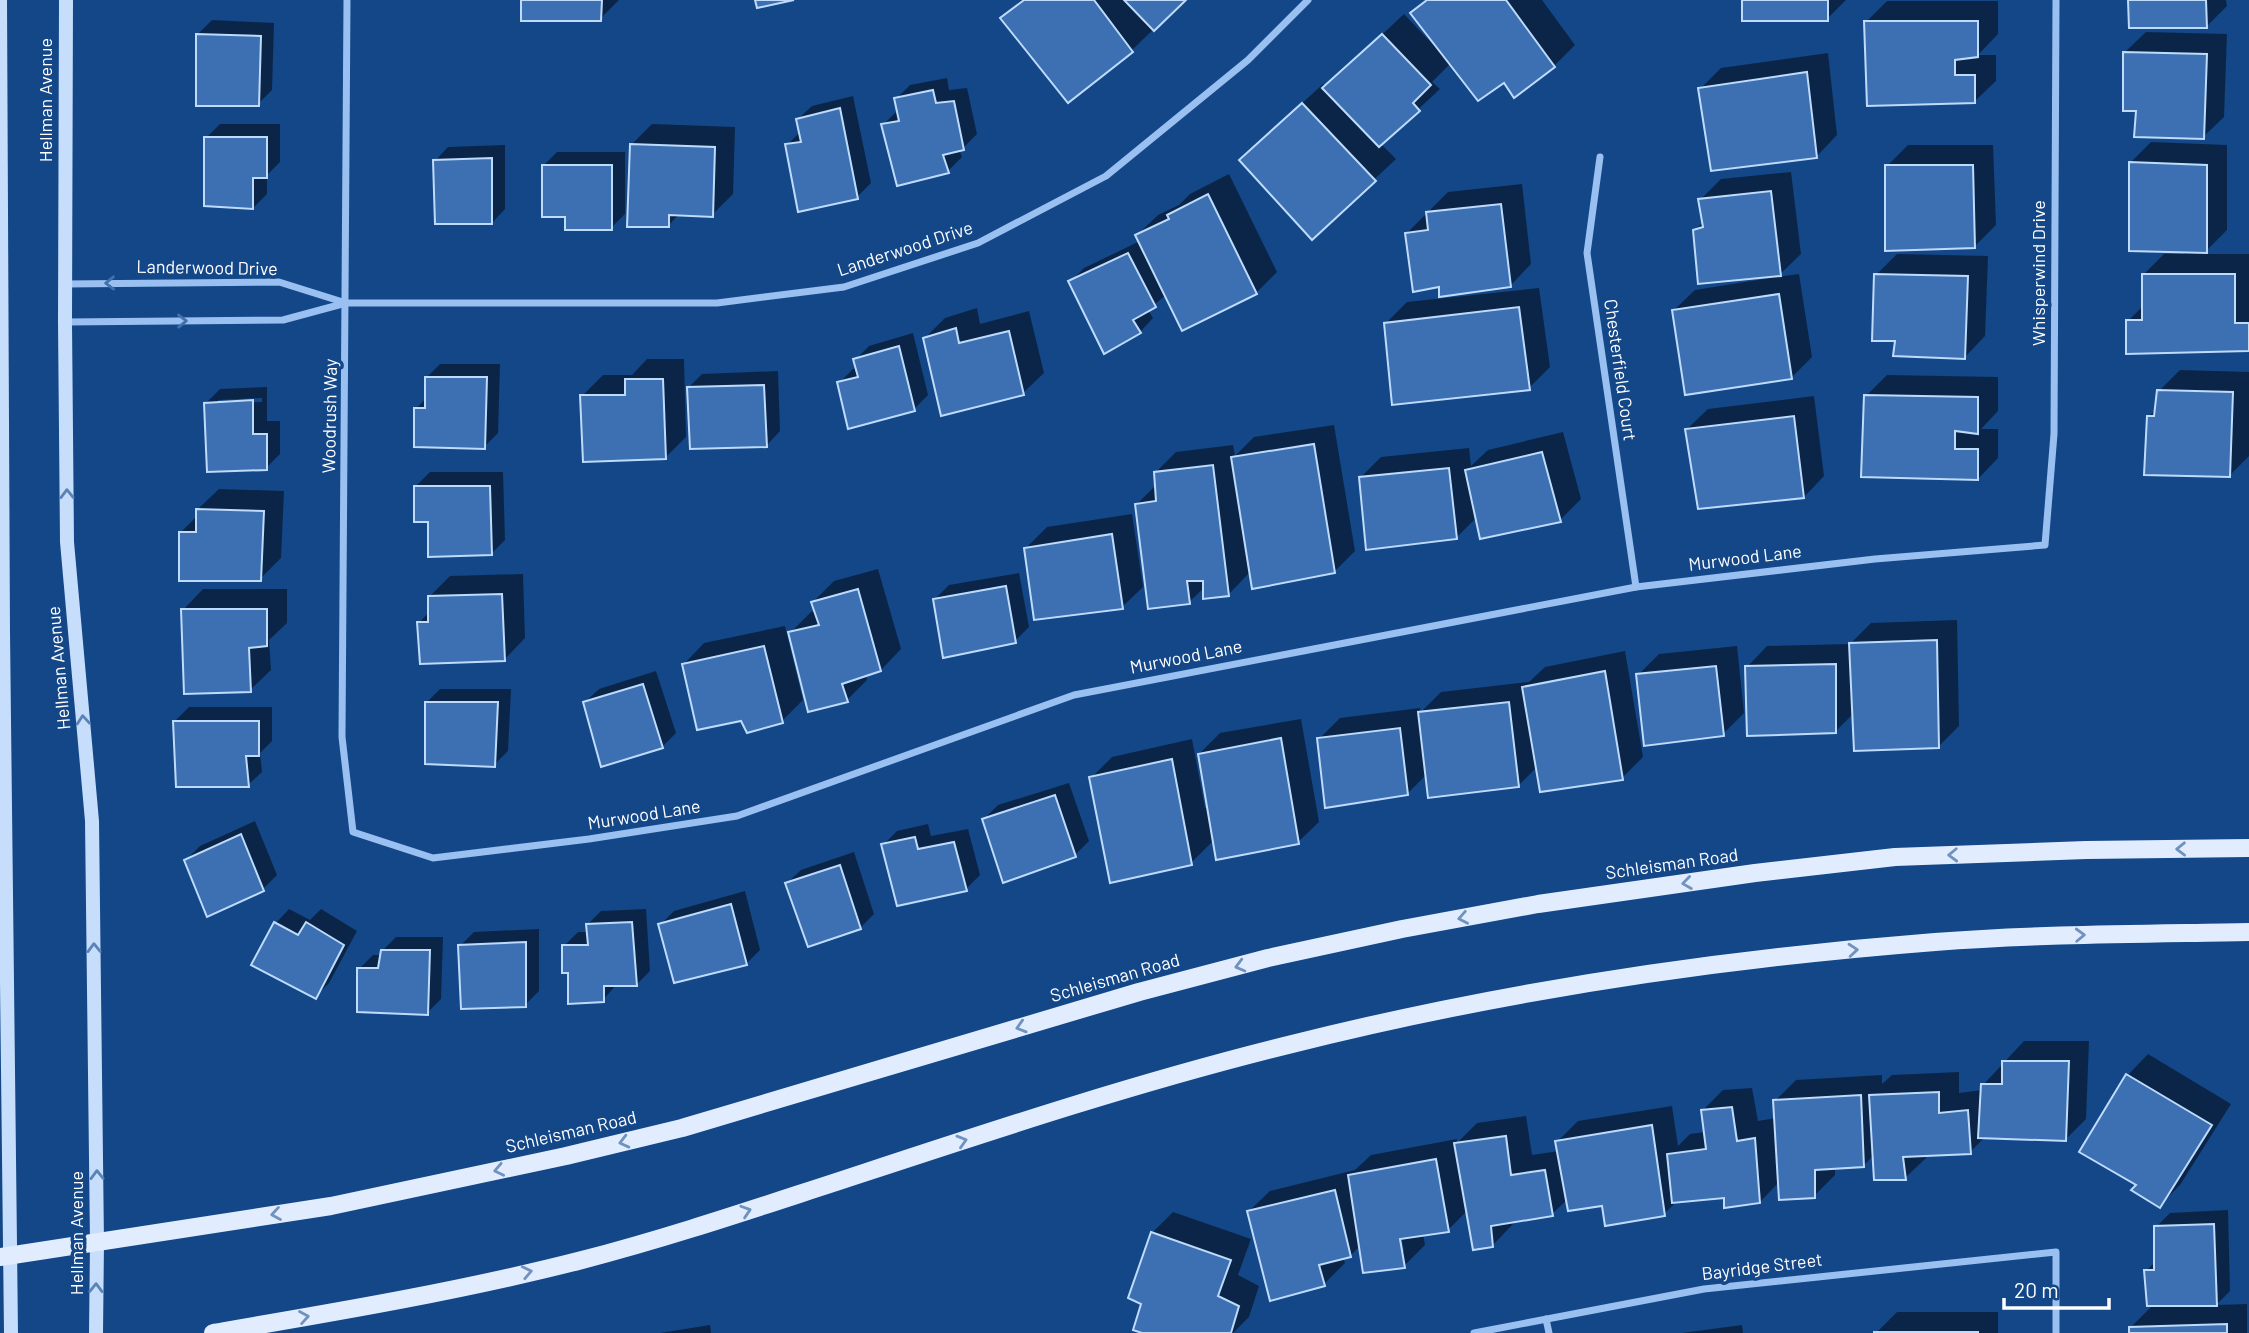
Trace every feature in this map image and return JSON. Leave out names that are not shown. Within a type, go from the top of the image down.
[{"type":"main road","points":[[0,0],[5,1256],[11,1333]]},
{"type":"main road","name":"Hellman Avenue","points":[[66,0],[67,542],[92,821],[96,1333]]},
{"type":"main road","name":"Schleisman Road","points":[[5,1256],[331,1206],[566,1156],[682,1128],[1165,985],[1268,958],[1524,906],[1755,873],[1895,857],[2086,850],[2249,848]]},
{"type":"main road","points":[[213,1333],[386,1303],[582,1260],[732,1216],[1131,1088],[1285,1045],[1471,1004],[1618,978],[1786,956],[1937,942],[2077,935],[2249,932]]},
{"type":"street","name":"Woodrush Way","points":[[347,0],[342,737],[353,832]]},
{"type":"street","name":"Landerwood Drive","points":[[65,322],[284,320],[346,303],[717,303],[844,287],[978,243],[1106,176],[1248,60],[1308,0]]},
{"type":"street","name":"Whisperwind Drive","points":[[2045,545],[2054,435],[2056,0]]},
{"type":"street","name":"Chesterfield Court","points":[[1600,157],[1587,253],[1636,587]]},
{"type":"street","name":"Landerwood Drive","points":[[65,284],[279,282],[346,303]]},
{"type":"street","name":"Murwood Lane","points":[[353,832],[433,858],[589,839],[737,816],[1074,695],[1636,587],[1875,559],[2045,545]]},
{"type":"street","name":"Bayridge Street","points":[[1474,1333],[1704,1289],[2056,1252],[2056,1333]]},
{"type":"street","points":[[1546,1319],[1549,1333]]},
{"type":"building","points":[[521,0],[602,0],[601,21],[521,21]]},
{"type":"building","points":[[755,0],[794,0],[757,8]]},
{"type":"building","points":[[1024,0],[1094,0],[1133,52],[1068,103],[1000,18]]},
{"type":"building","points":[[1124,0],[1186,0],[1154,31]]},
{"type":"building","points":[[1427,0],[1506,0],[1555,67],[1514,98],[1504,83],[1478,101],[1410,13]]},
{"type":"building","points":[[1742,0],[1828,0],[1828,21],[1742,21]]},
{"type":"building","points":[[2128,0],[2206,0],[2207,28],[2129,28]]},
{"type":"building","points":[[1864,21],[1978,21],[1978,57],[1955,60],[1955,75],[1975,75],[1975,103],[1867,106]]},
{"type":"building","points":[[196,34],[261,36],[259,106],[196,106]]},
{"type":"building","points":[[1382,34],[1431,85],[1413,103],[1420,111],[1379,147],[1322,88]]},
{"type":"building","points":[[2123,52],[2207,54],[2204,139],[2134,137],[2136,111],[2123,111]]},
{"type":"building","points":[[1807,72],[1817,158],[1711,171],[1698,88]]},
{"type":"building","points":[[933,90],[936,103],[954,101],[964,150],[943,155],[949,173],[897,186],[881,124],[899,121],[894,98]]},
{"type":"building","points":[[1302,103],[1376,181],[1312,240],[1239,160]]},
{"type":"building","points":[[840,108],[858,199],[798,212],[785,144],[801,142],[796,119]]},
{"type":"building","points":[[204,137],[267,137],[267,178],[253,178],[253,209],[204,206]]},
{"type":"building","points":[[630,144],[715,147],[713,217],[669,215],[669,227],[627,227]]},
{"type":"building","points":[[492,158],[492,224],[435,224],[433,160]]},
{"type":"building","points":[[2129,162],[2207,165],[2207,253],[2129,251]]},
{"type":"building","points":[[542,165],[612,165],[612,230],[565,230],[565,217],[542,217]]},
{"type":"building","points":[[1885,165],[1973,165],[1975,248],[1885,251]]},
{"type":"building","points":[[1771,191],[1781,276],[1698,284],[1693,230],[1703,227],[1698,199]]},
{"type":"building","points":[[1208,194],[1257,294],[1182,331],[1135,235],[1169,219],[1167,215]]},
{"type":"building","points":[[1501,204],[1511,287],[1439,297],[1439,287],[1413,292],[1405,233],[1428,230],[1426,212]]},
{"type":"building","points":[[1128,253],[1156,307],[1133,320],[1141,333],[1104,354],[1068,281]]},
{"type":"building","points":[[1874,274],[1968,276],[1965,359],[1893,356],[1895,341],[1872,341]]},
{"type":"building","points":[[2142,274],[2235,274],[2235,323],[2249,323],[2249,351],[2126,354],[2126,320],[2142,320]]},
{"type":"building","points":[[1779,294],[1792,379],[1685,395],[1672,310]]},
{"type":"building","points":[[1519,307],[1530,390],[1392,405],[1384,323]]},
{"type":"building","points":[[956,328],[959,343],[1009,331],[1024,395],[941,416],[923,338]]},
{"type":"building","points":[[899,346],[915,411],[848,429],[837,382],[858,377],[853,359]]},
{"type":"building","points":[[425,377],[487,377],[485,449],[414,447],[414,408],[425,408]]},
{"type":"building","points":[[625,379],[663,379],[666,459],[583,462],[580,395],[625,395]]},
{"type":"building","points":[[764,385],[767,447],[690,449],[687,387]]},
{"type":"building","points":[[2157,390],[2233,392],[2230,477],[2144,475],[2147,416],[2154,416]]},
{"type":"building","points":[[1864,395],[1978,397],[1978,434],[1955,431],[1955,449],[1978,449],[1978,480],[1861,477]]},
{"type":"building","points":[[253,400],[253,434],[267,434],[267,470],[207,472],[204,403]]},
{"type":"building","points":[[1794,416],[1804,498],[1698,509],[1685,429]]},
{"type":"building","points":[[1314,444],[1335,573],[1252,589],[1231,457]]},
{"type":"building","points":[[1542,452],[1561,522],[1480,539],[1465,470]]},
{"type":"building","points":[[1213,465],[1229,596],[1203,599],[1203,581],[1187,581],[1190,604],[1148,609],[1135,504],[1156,501],[1154,472]]},
{"type":"building","points":[[1449,468],[1457,539],[1366,550],[1359,477]]},
{"type":"building","points":[[414,486],[490,486],[492,555],[428,557],[428,522],[414,522]]},
{"type":"building","points":[[196,509],[264,511],[261,581],[179,581],[179,532],[196,532]]},
{"type":"building","points":[[1112,534],[1123,609],[1034,620],[1024,548]]},
{"type":"building","points":[[1006,586],[1016,643],[943,658],[933,599]]},
{"type":"building","points":[[858,589],[881,671],[842,684],[848,702],[808,712],[788,632],[819,625],[811,602]]},
{"type":"building","points":[[502,594],[505,661],[420,664],[417,622],[428,622],[428,596]]},
{"type":"building","points":[[181,609],[267,609],[267,646],[249,648],[251,692],[184,694]]},
{"type":"building","points":[[1937,640],[1939,748],[1854,751],[1849,643]]},
{"type":"building","points":[[764,646],[783,723],[747,733],[741,721],[697,730],[682,664]]},
{"type":"building","points":[[1836,664],[1836,733],[1747,736],[1745,666]]},
{"type":"building","points":[[1716,666],[1724,736],[1644,746],[1636,674]]},
{"type":"building","points":[[1605,671],[1623,780],[1540,792],[1522,687]]},
{"type":"building","points":[[643,684],[663,748],[601,767],[583,702]]},
{"type":"building","points":[[425,702],[498,702],[495,767],[425,764]]},
{"type":"building","points":[[1509,702],[1519,787],[1428,798],[1418,712]]},
{"type":"building","points":[[173,721],[259,721],[259,756],[246,756],[249,787],[176,787]]},
{"type":"building","points":[[1400,728],[1408,795],[1325,808],[1317,738]]},
{"type":"building","points":[[1281,738],[1299,844],[1216,860],[1198,754]]},
{"type":"building","points":[[1172,759],[1192,865],[1110,883],[1089,777]]},
{"type":"building","points":[[1055,795],[1076,857],[1003,883],[982,819]]},
{"type":"building","points":[[241,834],[264,891],[207,917],[184,860]]},
{"type":"building","points":[[915,837],[918,849],[954,842],[967,891],[897,906],[881,844]]},
{"type":"building","points":[[840,865],[861,929],[808,947],[785,883]]},
{"type":"building","points":[[731,904],[747,965],[674,983],[658,924]]},
{"type":"building","points":[[274,922],[298,935],[306,922],[344,945],[316,999],[251,965]]},
{"type":"building","points":[[632,922],[637,986],[604,986],[604,1002],[568,1004],[568,973],[562,973],[562,945],[588,945],[586,924]]},
{"type":"building","points":[[526,942],[526,1007],[461,1009],[458,945]]},
{"type":"building","points":[[381,950],[430,950],[428,1015],[357,1012],[357,968],[378,968]]},
{"type":"building","points":[[2002,1061],[2069,1061],[2066,1141],[1978,1138],[1981,1084],[2002,1084]]},
{"type":"building","points":[[2126,1074],[2212,1125],[2160,1208],[2131,1190],[2136,1185],[2079,1152]]},
{"type":"building","points":[[1939,1092],[1939,1113],[1968,1110],[1971,1154],[1903,1157],[1906,1180],[1874,1180],[1869,1095]]},
{"type":"building","points":[[1861,1095],[1864,1167],[1815,1170],[1815,1198],[1779,1200],[1773,1100]]},
{"type":"building","points":[[1732,1107],[1737,1141],[1755,1138],[1760,1203],[1724,1208],[1724,1198],[1672,1203],[1667,1154],[1706,1149],[1701,1110]]},
{"type":"building","points":[[1652,1125],[1665,1216],[1605,1226],[1602,1206],[1568,1211],[1555,1141]]},
{"type":"building","points":[[1506,1136],[1511,1175],[1545,1170],[1553,1216],[1491,1226],[1493,1247],[1473,1250],[1454,1143]]},
{"type":"building","points":[[1436,1159],[1449,1232],[1400,1239],[1405,1268],[1363,1273],[1348,1175]]},
{"type":"building","points":[[1335,1190],[1351,1257],[1319,1265],[1325,1286],[1270,1301],[1247,1211]]},
{"type":"building","points":[[2214,1224],[2217,1306],[2147,1306],[2144,1270],[2154,1270],[2154,1226]]},
{"type":"building","points":[[1151,1232],[1231,1260],[1218,1296],[1239,1306],[1231,1333],[1142,1333],[1133,1330],[1141,1304],[1128,1298]]},
{"type":"building","points":[[2227,1324],[2227,1333],[2129,1333],[2129,1327]]},
{"type":"building","points":[[1978,1332],[1978,1333],[1874,1333]]}]
